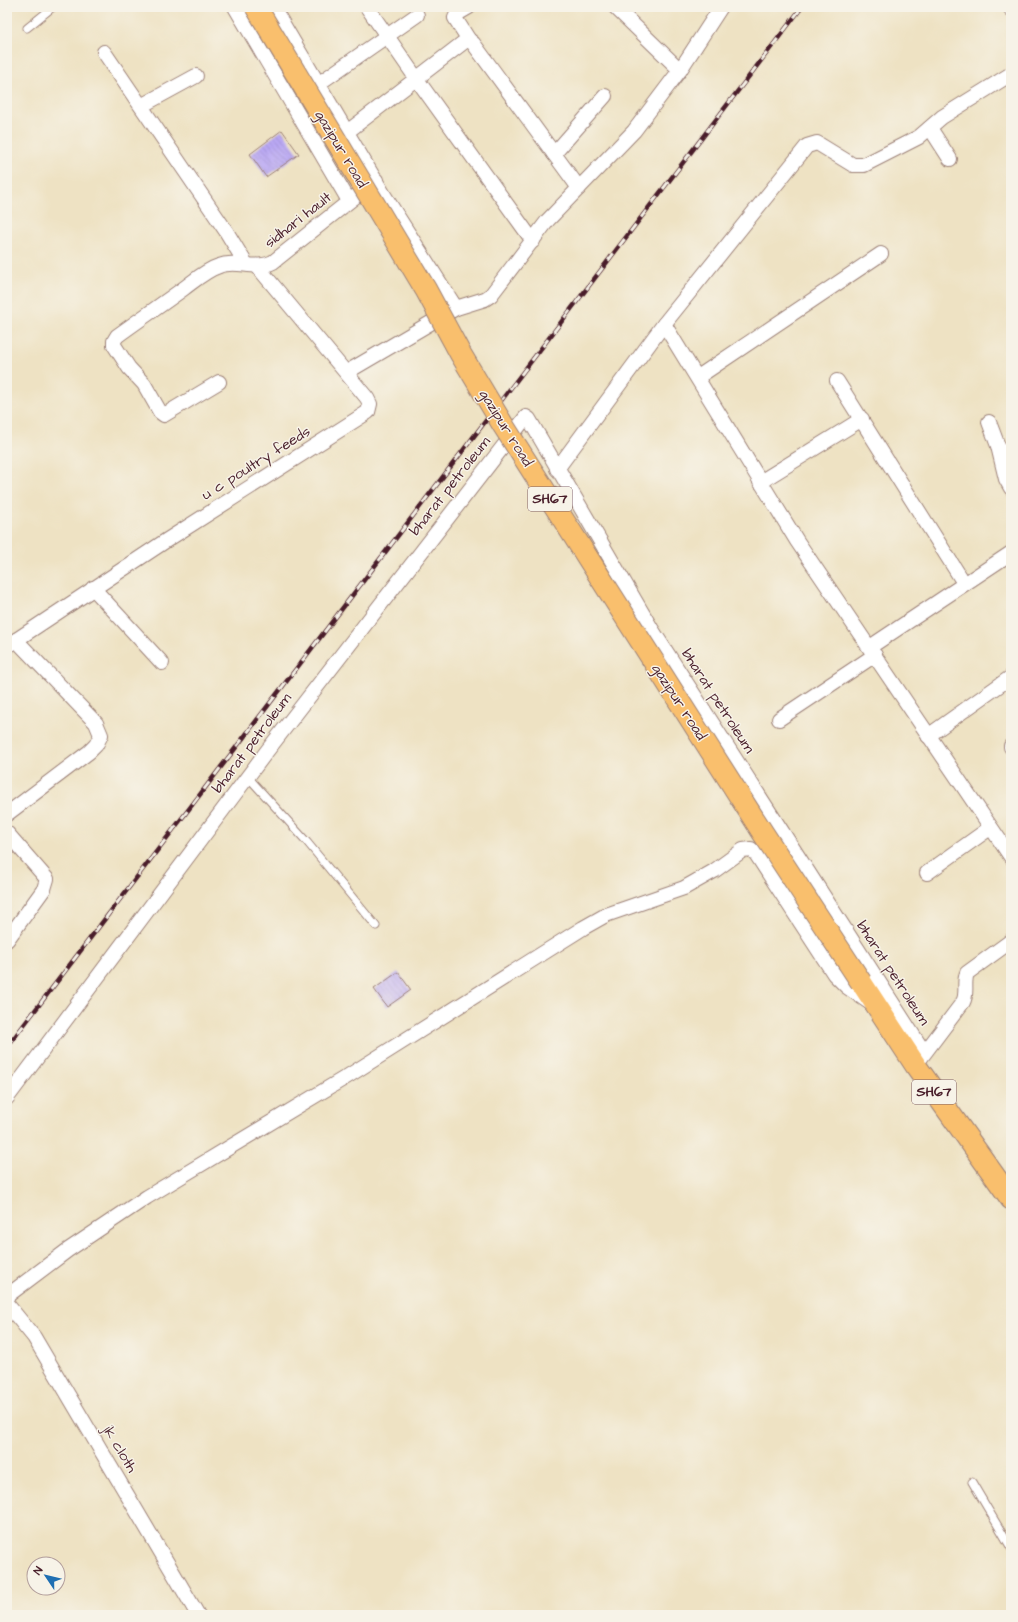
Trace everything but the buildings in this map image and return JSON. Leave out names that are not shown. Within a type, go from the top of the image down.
[{"type":"main road","name":"gazipur road","points":[[256,7],[426,290],[460,353],[503,425],[763,833],[877,1008]]},
{"type":"main road","name":"SH67","points":[[877,1008],[920,1059],[1011,1199]]},
{"type":"street","points":[[234,7],[349,201]]},
{"type":"street","points":[[273,7],[376,180],[456,308]]},
{"type":"street","points":[[367,7],[533,241]]},
{"type":"street","points":[[469,7],[457,14],[455,18],[469,40],[473,43],[579,188]]},
{"type":"street","points":[[615,7],[680,70]]},
{"type":"street","points":[[346,372],[456,308],[481,301],[491,295],[548,220],[634,131],[680,70],[721,7]]},
{"type":"street","points":[[318,84],[417,15]]},
{"type":"street","points":[[347,132],[416,78],[464,42],[469,40]]},
{"type":"street","name":"u c poultry feeds","points":[[12,643],[94,588],[368,412],[370,404],[346,372],[252,265],[226,231],[104,52]]},
{"type":"street","points":[[557,469],[664,324],[807,146],[817,143],[853,165],[864,165],[918,136],[942,117],[1011,74]]},
{"type":"street","points":[[141,106],[196,76]]},
{"type":"street","points":[[554,154],[605,96]]},
{"type":"street","points":[[930,128],[950,159]]},
{"type":"street","name":"sidhari hault","points":[[219,382],[164,415],[160,412],[140,378],[129,368],[114,345],[114,341],[117,336],[212,269],[226,264],[268,265],[273,262],[376,180]]},
{"type":"street","points":[[698,378],[881,254]]},
{"type":"street","points":[[664,324],[797,541],[1011,857]]},
{"type":"street","points":[[837,382],[862,419],[964,583]]},
{"type":"street","name":"bharat petroleum","points":[[7,1098],[248,777],[525,418],[529,419],[557,469],[652,628],[920,1059]]},
{"type":"street","points":[[760,482],[862,419]]},
{"type":"street","points":[[989,422],[998,446],[1006,479],[1011,488]]},
{"type":"street","points":[[780,719],[964,583],[1011,552]]},
{"type":"street","points":[[94,588],[162,663]]},
{"type":"street","points":[[7,814],[89,752],[96,745],[101,735],[96,723],[12,643]]},
{"type":"street","points":[[928,736],[1011,677]]},
{"type":"street","points":[[927,873],[990,828]]},
{"type":"street","points":[[7,833],[47,879],[44,889],[7,940]]},
{"type":"street","points":[[7,1296],[68,1250],[147,1197],[348,1076],[583,928],[606,915],[684,888],[702,878],[743,850],[751,849],[756,854],[841,982],[877,1008]]},
{"type":"street","points":[[920,1059],[963,1002],[966,995],[967,974],[1011,941]]},
{"type":"street","name":"jk cloth","points":[[7,1304],[34,1338],[198,1615]]},
{"type":"lane","points":[[27,28],[53,7]]},
{"type":"lane","points":[[248,777],[307,842],[376,926]]},
{"type":"lane","points":[[972,1482],[1011,1548]]},
{"type":"railway","points":[[7,1047],[802,7]]}]
